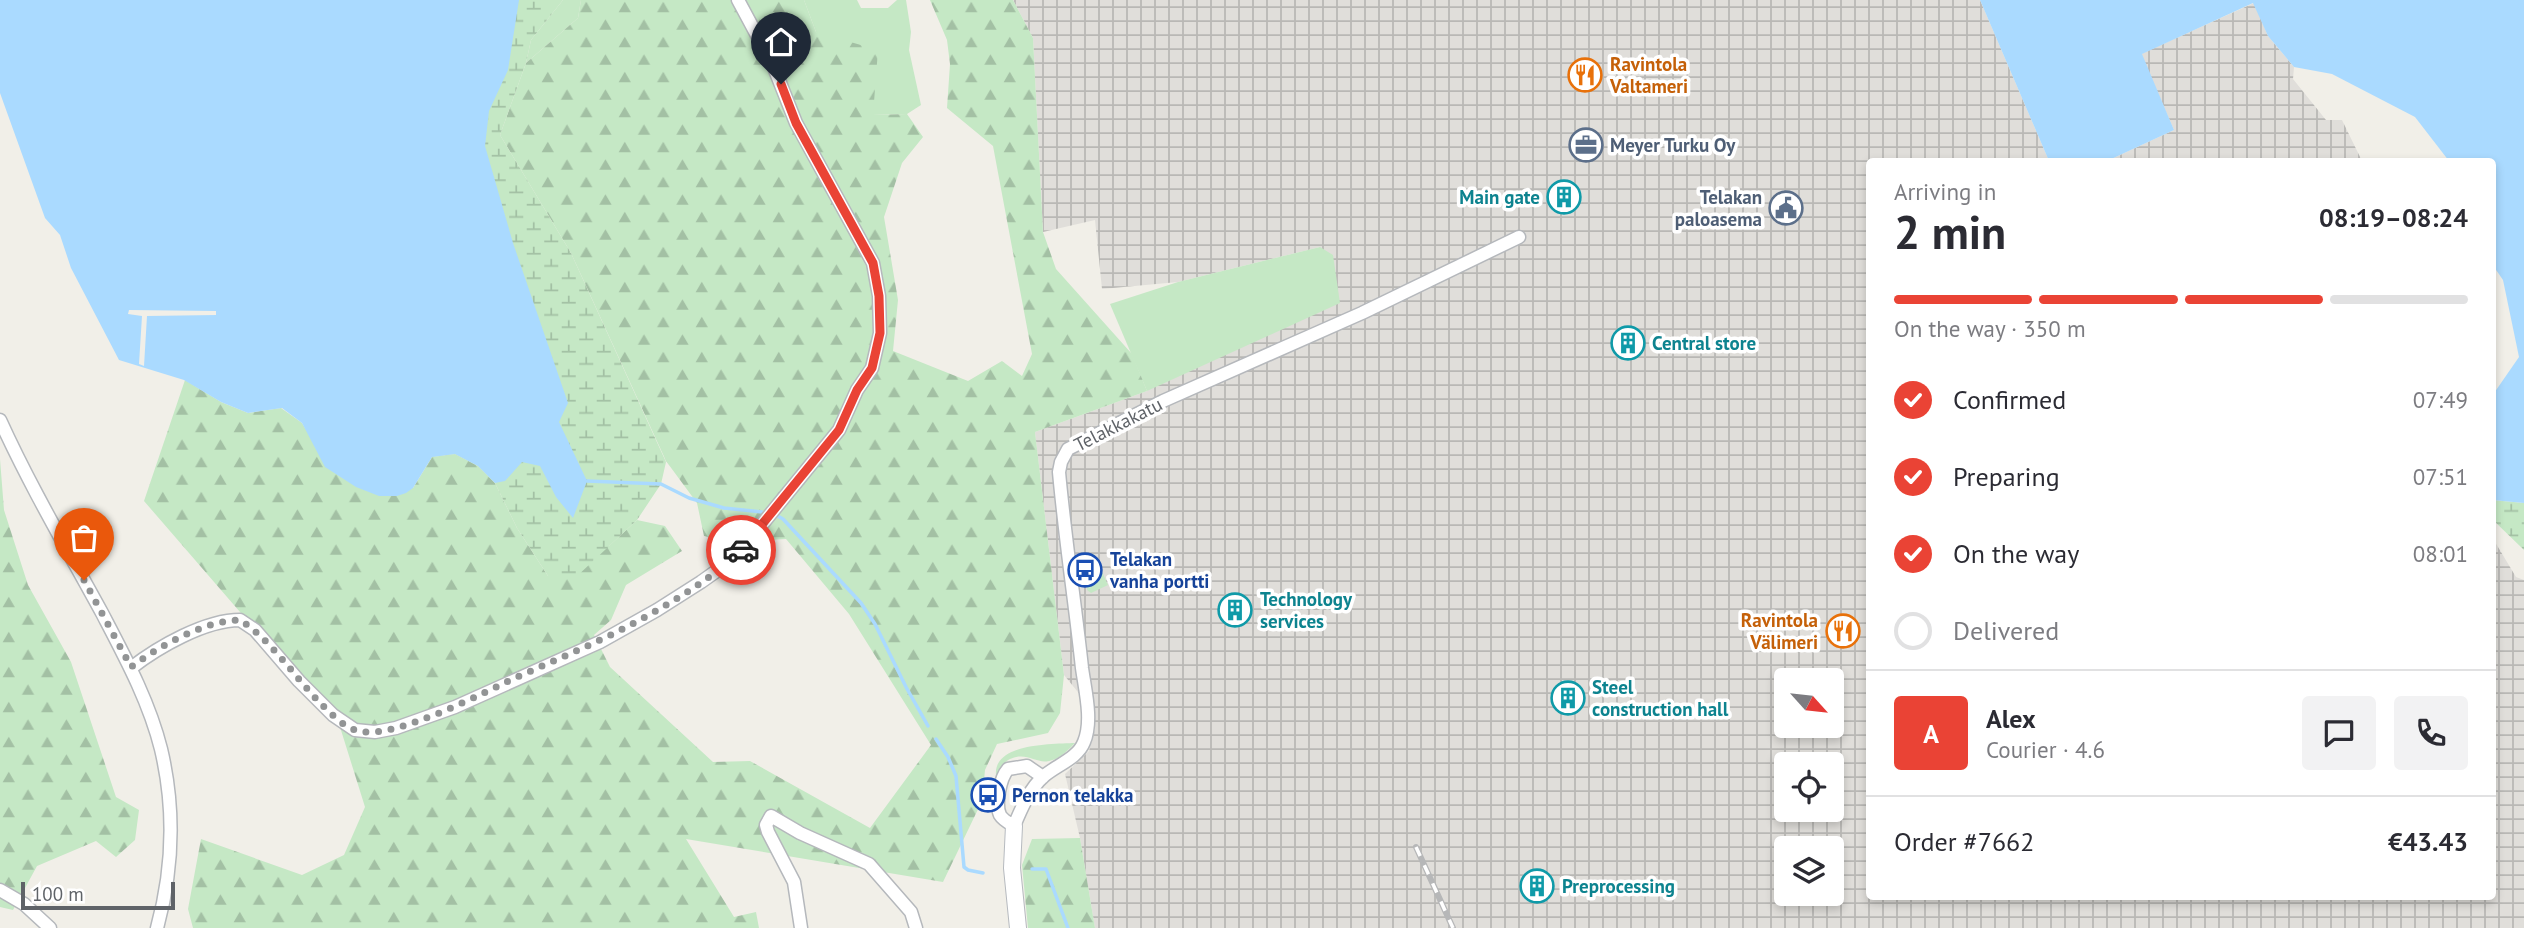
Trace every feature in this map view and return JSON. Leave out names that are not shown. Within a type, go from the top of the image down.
[{"type":"street","points":[[131,667],[159,649],[213,623],[240,620],[255,630],[333,715],[355,730],[375,732],[396,728],[455,707],[600,642],[701,582],[725,565],[746,544],[839,430],[857,390],[872,368],[880,333],[879,296],[873,263],[796,123],[774,65],[738,0]]},
{"type":"street","name":"Telakkakatu","points":[[1018,928],[1012,868],[1014,826],[1024,804],[1043,777],[1080,749],[1085,742],[1088,725],[1059,472],[1068,449],[1182,393],[1362,313],[1519,237]]},
{"type":"street","points":[[0,420],[131,667],[161,748],[169,797],[168,875],[157,928]]},
{"type":"street","points":[[1014,826],[999,812],[1004,773],[1013,767],[1027,766],[1043,777]]},
{"type":"street","points":[[801,928],[794,882],[766,825],[771,816],[800,833],[869,864],[911,912],[916,928]]},
{"type":"street","points":[[0,890],[24,904],[50,928]]},
{"type":"shaded area","points":[[1013,0],[1980,0],[2048,158],[1866,158],[1866,900],[2496,900],[2496,544],[2516,577],[2524,580],[2524,928],[1095,928],[1080,838],[1065,774],[1089,751],[1095,729],[1095,713],[1064,675],[1035,432],[1147,391],[1320,247],[1178,282],[1102,289],[1095,220],[1043,232],[1033,38]]},
{"type":"shaded area","points":[[2254,3],[2268,36],[2294,67],[2293,79],[2326,120],[2342,120],[2361,158],[2113,158],[2174,130],[2141,54]]},
{"type":"green space","points":[[372,0],[563,0],[531,40],[526,63],[500,135],[571,253],[666,462],[661,484],[637,520],[575,578],[548,576],[517,528],[495,483],[478,466],[455,454],[432,457],[423,470]]},
{"type":"green space","points":[[563,0],[581,0],[578,18],[526,63],[531,40]]},
{"type":"green space","points":[[581,0],[804,0],[816,32],[878,50],[873,115],[907,114],[923,137],[902,163],[884,217],[898,300],[893,351],[968,381],[1002,361],[1022,376],[1032,354],[993,146],[947,108],[950,64],[947,40],[930,0],[1013,0],[1033,38],[1043,232],[1056,269],[1132,354],[1147,391],[1035,432],[1064,675],[1060,713],[1048,733],[997,744],[985,770],[982,801],[943,882],[686,839],[734,917],[756,912],[759,928],[193,928],[188,909],[201,839],[302,875],[344,855],[365,807],[335,711],[240,612],[144,501],[185,380],[221,402],[248,413],[281,408],[302,423],[310,436],[413,488],[432,457],[455,454],[478,466],[495,483],[517,528],[548,576],[609,546],[637,520],[665,526],[682,551],[626,585],[611,620],[594,635],[610,667],[713,762],[750,761],[870,828],[931,745],[849,614],[786,539],[730,542],[704,536],[697,503],[666,461],[571,253],[500,135],[526,63],[578,18]]},
{"type":"green space","points":[[804,0],[857,0],[861,8],[888,8],[897,0],[906,0],[911,32],[909,50],[921,105],[907,114],[873,115],[816,32]]},
{"type":"green space","points":[[1320,247],[1333,255],[1340,303],[1147,391],[1110,304],[1178,282]]},
{"type":"green space","points":[[0,459],[4,510],[28,585],[71,662],[116,797],[139,810],[135,840],[116,857],[96,841],[37,866],[13,910],[0,907]]},
{"type":"green space","points":[[2496,500],[2524,503],[2524,550],[2496,523]]},
{"type":"green space","points":[[1094,554],[1108,585],[1091,593],[1087,590],[1084,556]]},
{"type":"green space","points":[[1075,743],[1054,760],[1039,761],[1026,757],[1010,759],[996,775],[998,764],[1014,751],[1040,745]]},
{"type":"green space","points":[[1080,838],[1095,928],[1028,928],[1022,865],[1032,839]]},
{"type":"water","points":[[0,0],[519,0],[508,70],[489,111],[485,146],[513,243],[568,403],[559,422],[587,481],[573,518],[556,497],[540,466],[522,462],[505,481],[495,483],[478,466],[455,454],[432,457],[413,488],[406,493],[379,496],[356,487],[325,467],[302,423],[282,408],[248,413],[221,402],[184,380],[119,360],[71,268],[60,235],[45,218],[0,93]]},
{"type":"water","points":[[1980,0],[2524,0],[2524,503],[2496,500],[2496,390],[2519,357],[2503,280],[2496,270],[2496,158],[2447,158],[2415,117],[2332,74],[2294,67],[2268,36],[2253,3],[2142,54],[2174,130],[2113,158],[2048,158]]},
{"type":"pier","points":[[129,310],[216,311],[216,315],[147,316],[144,366],[139,364],[142,316],[128,314]]},
{"type":"waterway","points":[[587,481],[661,484],[689,498],[724,508],[762,512]]},
{"type":"waterway","points":[[776,515],[783,519],[861,603],[875,624],[928,726]]},
{"type":"waterway","points":[[936,739],[956,776],[964,867],[983,873]]},
{"type":"waterway","points":[[1032,869],[1046,869],[1068,928]]},
{"type":"railway","points":[[1416,847],[1453,928]]},
{"type":"way so far","points":[[84,580],[131,667],[159,649],[213,623],[240,620],[255,630],[333,715],[355,730],[375,732],[396,728],[455,707],[600,642],[701,582],[741,550]]},
{"type":"place","name":"Ravintola Valtameri","points":[[1585,75]]},
{"type":"place","name":"Meyer Turku Oy","points":[[1586,145]]},
{"type":"place","name":"Main gate","points":[[1564,197]]},
{"type":"place","name":"Telakan paloasema","points":[[1786,208]]},
{"type":"place","name":"Central store","points":[[1628,343]]},
{"type":"place","name":"Telakan vanha portti","points":[[1085,570]]},
{"type":"place","name":"Technology services","points":[[1235,610]]},
{"type":"place","name":"Ravintola Välimeri","points":[[1843,631]]},
{"type":"place","name":"Steel construction hall","points":[[1568,698]]},
{"type":"place","name":"Pernon telakka","points":[[988,795]]},
{"type":"place","name":"Preprocessing","points":[[1537,886]]},
{"type":"route","points":[[741,550],[839,430],[857,390],[872,368],[880,333],[879,296],[873,263],[796,123],[781,84]]}]
